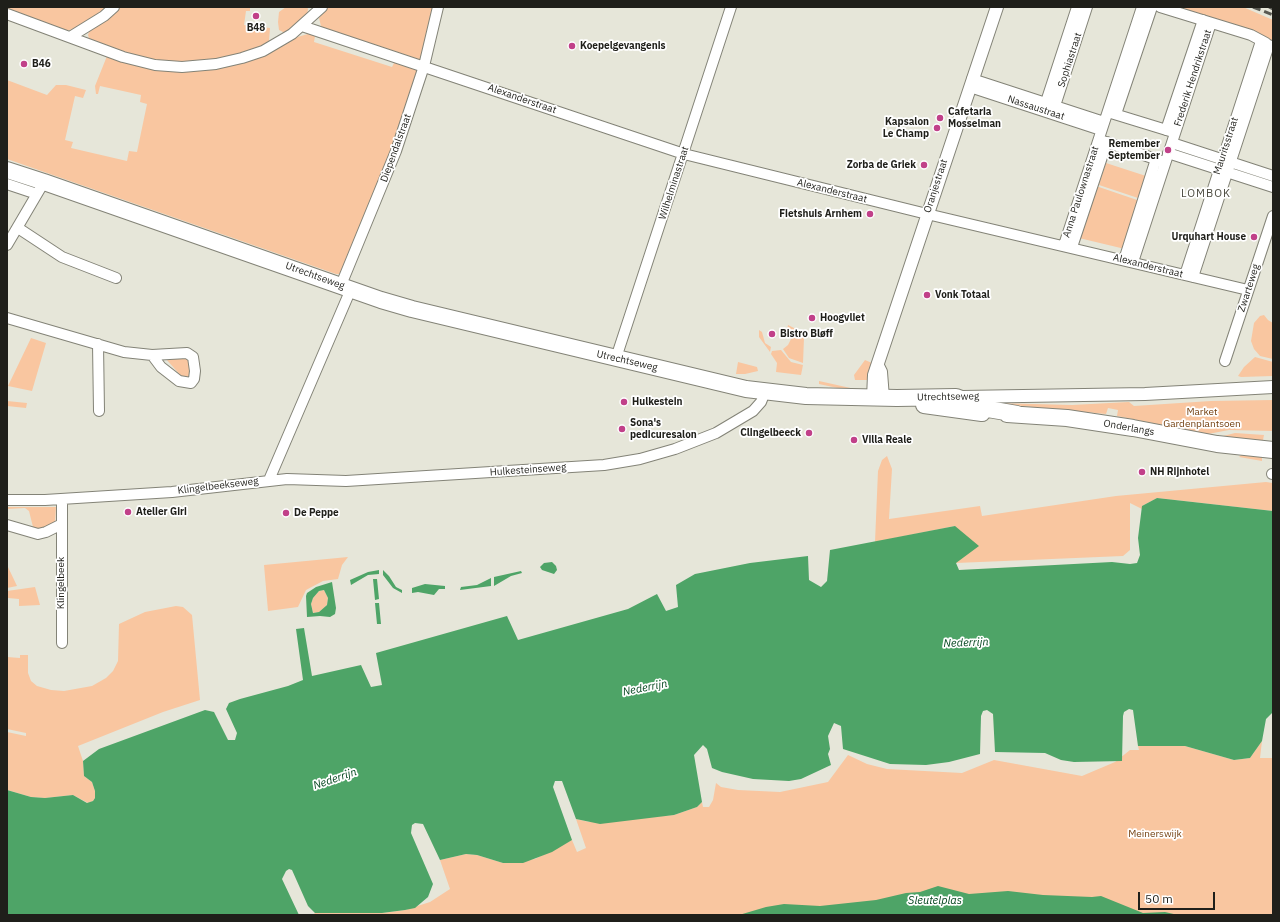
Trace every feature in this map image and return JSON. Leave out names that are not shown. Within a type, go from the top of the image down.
[{"type":"main road","name":"Utrechtseweg","points":[[7,170],[41,188],[412,309],[616,358],[746,389],[765,392],[806,396],[882,398],[956,397]]},
{"type":"main road","name":"Onderlangs","points":[[956,397],[988,409],[1017,414]]},
{"type":"main road","name":"Onderlangs","points":[[882,398],[966,412],[1067,418],[1240,447],[1273,455]]},
{"type":"main road","name":"Onderlangs","points":[[1240,447],[1273,450]]},
{"type":"street","points":[[70,37],[104,16],[114,7]]},
{"type":"street","points":[[7,14],[110,52],[148,63],[192,67],[242,58],[263,51],[292,34],[322,7]]},
{"type":"street","name":"Diependalstraat","points":[[346,287],[424,66],[438,7]]},
{"type":"street","name":"Wilhelminastraat","points":[[616,358],[731,7]]},
{"type":"street","name":"Oranjestraat","points":[[882,398],[874,375],[997,7]]},
{"type":"street","name":"Sophiastraat","points":[[1049,108],[1077,7]]},
{"type":"street","name":"Sophiastraat","points":[[1049,108],[1087,7]]},
{"type":"street","name":"Anna Paulownastraat","points":[[1068,246],[1142,7]]},
{"type":"street","name":"Anna Paulownastraat","points":[[1106,127],[1152,7]]},
{"type":"street","points":[[1160,7],[1251,35],[1268,44]]},
{"type":"street","name":"Frederik Hendrikstraat","points":[[1171,135],[1207,22]]},
{"type":"street","name":"Alexanderstraat","points":[[302,26],[684,154],[927,214],[1068,246],[1248,290]]},
{"type":"street","name":"Mauritsstraat","points":[[1189,276],[1226,160],[1268,44]]},
{"type":"street","name":"Nassaustraat","points":[[971,83],[1106,127],[1163,158],[1223,171],[1273,187]]},
{"type":"street","name":"Nassaustraat","points":[[1106,127],[1171,135],[1226,160],[1273,176]]},
{"type":"street","points":[[1129,261],[1171,135]]},
{"type":"street","name":"Utrechtseweg","points":[[7,184],[41,188]]},
{"type":"street","points":[[7,245],[41,188]]},
{"type":"street","name":"Zwarteweg","points":[[1225,360],[1273,216]]},
{"type":"street","points":[[18,228],[62,257],[116,278]]},
{"type":"street","name":"Klingelbeekseweg","points":[[7,500],[62,499],[185,491],[269,480],[346,287]]},
{"type":"street","points":[[7,318],[124,352],[152,355]]},
{"type":"street","points":[[98,344],[99,411]]},
{"type":"street","name":"Utrechtseweg","points":[[956,397],[1145,394],[1273,388]]},
{"type":"street","name":"Hulkesteinseweg","points":[[269,480],[287,478],[346,481],[604,465],[623,462],[675,449],[716,433],[752,411],[761,402],[765,392]]},
{"type":"street","name":"Klingelbeek","points":[[62,499],[62,643]]},
{"type":"street","points":[[7,524],[38,534],[46,532],[62,524]]},
{"type":"green space","points":[[7,7],[110,7],[79,28],[64,31],[7,10]]},
{"type":"green space","points":[[120,7],[250,7],[250,11],[246,11],[244,25],[270,28],[269,41],[262,46],[240,54],[215,60],[183,63],[149,59],[90,41],[88,35],[90,29]]},
{"type":"green space","points":[[286,7],[307,7],[308,9],[307,15],[285,33],[279,30],[278,22],[279,12]]},
{"type":"green space","points":[[328,7],[435,7],[421,60],[324,28],[321,26],[319,18]]},
{"type":"green space","points":[[1177,7],[1243,7],[1273,20],[1273,43]]},
{"type":"green space","points":[[308,34],[315,36],[314,42],[392,67],[395,61],[416,68],[418,71],[393,149],[342,272],[339,274],[7,159],[7,80],[47,95],[56,85],[66,85],[86,90],[83,98],[75,96],[65,140],[73,142],[71,148],[127,161],[129,151],[137,152],[147,104],[140,102],[141,95],[100,86],[98,94],[96,94],[95,86],[107,56],[181,71],[203,70],[232,66],[257,58],[294,38]]},
{"type":"green space","points":[[1106,163],[1146,176],[1138,198],[1099,185]]},
{"type":"green space","points":[[1096,186],[1140,201],[1125,249],[1079,238]]},
{"type":"green space","points":[[1264,315],[1273,323],[1273,359],[1260,356],[1254,349],[1251,341],[1254,323],[1260,316]]},
{"type":"green space","points":[[788,325],[798,330],[804,338],[803,363],[789,358],[783,349],[788,345],[792,337],[786,335]]},
{"type":"green space","points":[[759,330],[762,332],[765,343],[771,347],[770,352],[759,337]]},
{"type":"green space","points":[[31,338],[46,343],[32,391],[8,386]]},
{"type":"green space","points":[[781,350],[791,362],[803,365],[801,375],[776,372],[777,363],[771,354],[772,351]]},
{"type":"green space","points":[[1255,357],[1273,362],[1273,376],[1238,376],[1244,367]]},
{"type":"green space","points":[[190,358],[189,378],[182,377],[166,359]]},
{"type":"green space","points":[[865,360],[872,363],[869,380],[855,380],[854,375]]},
{"type":"green space","points":[[738,362],[757,367],[758,371],[745,374],[736,374]]},
{"type":"green space","points":[[819,381],[855,389],[847,390],[819,384]]},
{"type":"green space","name":"Market Gardenplantsoen","points":[[1273,400],[1273,431],[1229,430],[1208,434],[1117,416],[1118,410],[1108,408],[1106,414],[992,403],[1072,405],[1129,402],[1134,406],[1211,401]]},
{"type":"green space","points":[[7,401],[27,403],[26,408],[7,406]]},
{"type":"green space","points":[[1235,433],[1264,435],[1262,445],[1215,438]]},
{"type":"green space","points":[[1245,452],[1262,456],[1262,461],[1239,457]]},
{"type":"green space","points":[[887,456],[892,469],[889,519],[980,506],[982,516],[1116,496],[1266,482],[1273,483],[1273,511],[1157,498],[1142,506],[1142,509],[1130,503],[1130,550],[1123,556],[956,563],[955,526],[875,542],[878,471],[882,460]]},
{"type":"green space","points":[[7,507],[56,507],[55,523],[38,530],[33,527],[29,511],[25,508],[7,509]]},
{"type":"green space","points":[[348,557],[342,565],[338,579],[323,581],[306,590],[298,607],[268,611],[264,565]]},
{"type":"green space","points":[[8,567],[17,586],[7,588],[7,571]]},
{"type":"green space","points":[[35,587],[40,605],[19,606],[19,599],[8,598],[7,613],[7,591]]},
{"type":"green space","points":[[324,590],[328,598],[327,605],[319,612],[313,613],[311,604],[313,598],[319,591]]},
{"type":"green space","points":[[176,606],[183,607],[192,615],[200,700],[163,712],[78,746],[83,761],[84,776],[92,782],[95,791],[95,798],[93,801],[88,803],[73,795],[45,798],[31,797],[7,790],[7,732],[26,736],[26,733],[7,729],[7,657],[20,658],[20,655],[28,655],[28,673],[31,681],[37,686],[51,690],[64,691],[92,686],[106,678],[113,671],[118,661],[119,624],[145,612]]},
{"type":"green space","name":"Meinerswijk","points":[[1262,741],[1260,758],[1273,758],[1273,915],[313,915],[315,913],[382,913],[405,910],[430,902],[450,889],[440,860],[466,854],[477,855],[503,863],[535,859],[572,840],[577,852],[586,848],[576,819],[589,822],[674,815],[697,807],[702,802],[703,807],[709,807],[713,800],[716,783],[721,787],[738,790],[780,792],[828,782],[848,755],[867,764],[887,769],[962,773],[994,760],[1082,776],[1115,762],[1130,750],[1139,750],[1138,746],[1185,746],[1234,760],[1250,758]]},
{"type":"water","name":"Nederrijn","points":[[1157,498],[1273,511],[1273,712],[1266,719],[1262,741],[1250,758],[1234,760],[1185,746],[1138,746],[1133,710],[1129,709],[1124,712],[1123,716],[1122,761],[1074,762],[1061,760],[1045,753],[995,752],[993,714],[987,710],[983,711],[981,716],[980,754],[949,762],[926,765],[890,764],[843,749],[841,726],[834,723],[828,736],[830,749],[828,754],[831,765],[801,779],[789,781],[753,779],[722,772],[712,768],[707,749],[703,745],[694,755],[702,802],[697,807],[674,815],[600,824],[576,819],[562,781],[555,781],[553,787],[572,840],[552,852],[523,863],[503,863],[477,855],[466,854],[440,860],[423,824],[415,823],[412,825],[411,833],[433,884],[428,897],[415,908],[382,913],[315,913],[308,906],[292,870],[289,869],[286,871],[282,879],[299,915],[7,915],[7,790],[31,797],[45,798],[73,795],[87,803],[93,801],[95,798],[95,791],[92,782],[84,776],[83,761],[99,749],[205,710],[214,712],[228,740],[235,740],[237,733],[226,709],[229,703],[288,686],[303,680],[296,629],[304,628],[312,676],[361,665],[371,687],[382,685],[376,653],[507,616],[518,640],[628,609],[657,594],[666,611],[678,607],[676,585],[695,574],[750,563],[808,556],[809,580],[821,587],[827,581],[830,550],[955,526],[979,546],[956,563],[959,570],[1112,562],[1130,564],[1137,563],[1140,555],[1138,538],[1142,506]]},
{"type":"water","points":[[552,562],[556,566],[557,570],[554,574],[542,570],[540,567],[544,563]]},
{"type":"water","points":[[379,570],[379,574],[368,575],[351,585],[350,580],[368,572]]},
{"type":"water","points":[[383,570],[396,587],[402,590],[402,593],[393,588],[383,575]]},
{"type":"water","points":[[521,571],[522,573],[511,576],[494,586],[494,577]]},
{"type":"water","points":[[491,578],[491,586],[460,590],[461,587],[477,585]]},
{"type":"water","points":[[373,579],[377,579],[379,599],[375,600]]},
{"type":"water","points":[[332,582],[336,608],[335,614],[330,617],[307,617],[306,596],[307,593],[316,587]],"holes":[[[324,590],[328,598],[327,605],[319,612],[313,613],[311,604],[313,598],[319,591]]]},
{"type":"water","points":[[425,584],[445,586],[445,589],[439,589],[434,595],[418,592],[412,593],[412,588]]},
{"type":"water","points":[[375,603],[379,603],[381,624],[377,624]]},
{"type":"water","name":"Sleutelplas","points":[[938,886],[969,894],[1008,891],[1043,895],[1101,896],[1143,913],[1165,912],[1178,915],[739,915],[766,907],[784,904],[820,906],[876,900],[906,893],[920,892]]},
{"type":"railway","points":[[1253,7],[1273,15]]},
{"type":"railway","points":[[1269,7],[1273,9]]},
{"type":"place","name":"B48","points":[[256,16]]},
{"type":"place","name":"Koepelgevangenis","points":[[572,46]]},
{"type":"place","name":"B46","points":[[24,64]]},
{"type":"place","name":"Cafetaria Mosselman","points":[[940,118]]},
{"type":"place","name":"Kapsalon Le Champ","points":[[937,128]]},
{"type":"place","name":"Remember September","points":[[1168,150]]},
{"type":"place","name":"Zorba de Griek","points":[[924,165]]},
{"type":"place","name":"Fietshuis Arnhem","points":[[870,214]]},
{"type":"place","name":"Urquhart House","points":[[1254,237]]},
{"type":"place","name":"Vonk Totaal","points":[[927,295]]},
{"type":"place","name":"Hoogvliet","points":[[812,318]]},
{"type":"place","name":"Bistro Bløff","points":[[772,334]]},
{"type":"place","name":"Hulkestein","points":[[624,402]]},
{"type":"place","name":"Sona's pedicuresalon","points":[[622,429]]},
{"type":"place","name":"Clingelbeeck","points":[[809,433]]},
{"type":"place","name":"Villa Reale","points":[[854,440]]},
{"type":"place","name":"NH Rijnhotel","points":[[1142,472]]},
{"type":"place","name":"Atelier Giri","points":[[128,512]]},
{"type":"place","name":"De Peppe","points":[[286,513]]},
{"type":"district","name":"LOMBOK","points":[[1206,194]]}]
